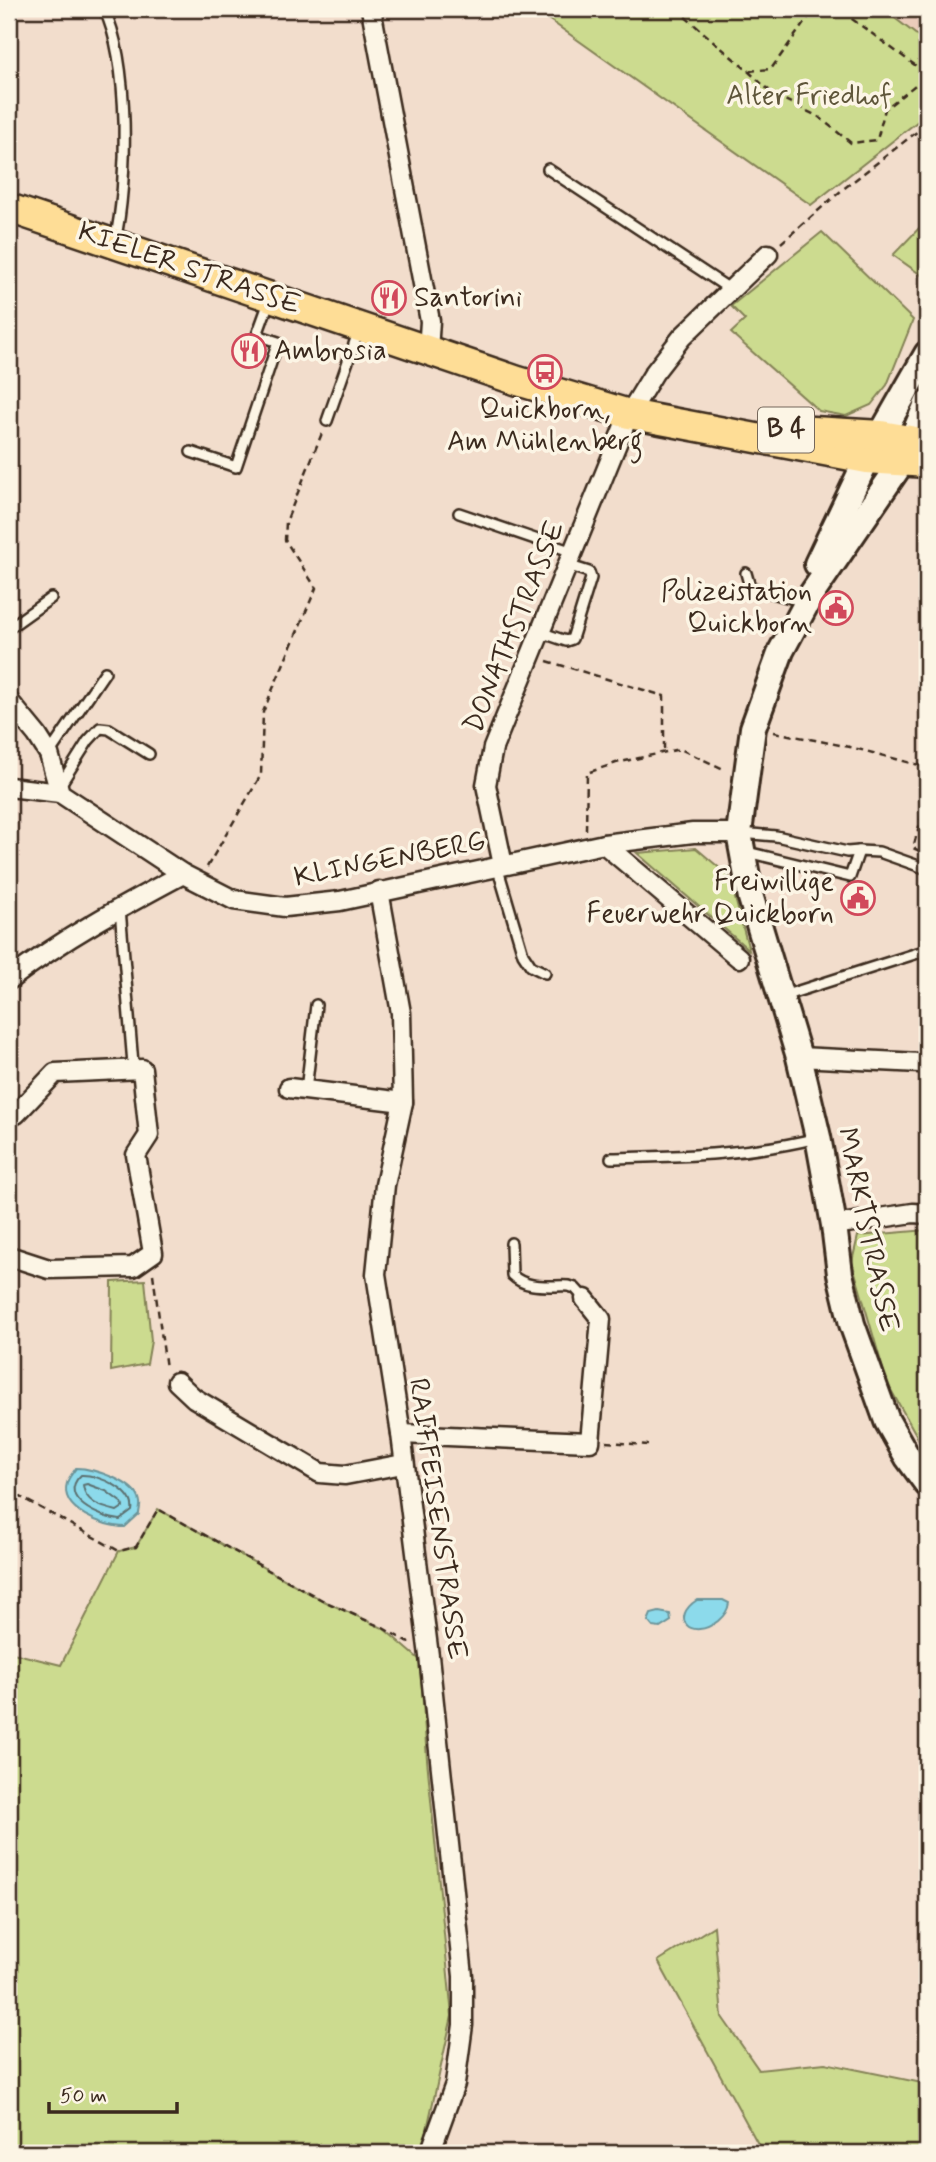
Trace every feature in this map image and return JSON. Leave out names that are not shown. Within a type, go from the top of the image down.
[{"type":"main road","name":"KIELER STRASSE","points":[[9,208],[539,388],[629,414],[917,452]]},
{"type":"main road","name":"MARKTSTRASSE","points":[[809,598],[811,576],[874,447],[927,354]]},
{"type":"main road","name":"MARKTSTRASSE","points":[[927,404],[917,452],[809,598],[781,651],[753,727],[740,842],[751,898],[782,996],[818,1137],[840,1274],[852,1324],[887,1421],[908,1458],[927,1484]]},
{"type":"street","points":[[371,9],[430,321],[428,351]]},
{"type":"street","name":"DONATHSTRASSE","points":[[500,866],[486,785],[493,748],[629,414],[654,373],[682,337],[768,254]]},
{"type":"street","points":[[9,701],[49,754],[59,791],[9,787]]},
{"type":"street","name":"KLINGENBERG","points":[[59,791],[183,874],[234,900],[285,907],[340,901],[595,845],[693,833],[740,842]]},
{"type":"street","points":[[595,845],[739,958]]},
{"type":"street","points":[[9,980],[48,950],[183,874]]},
{"type":"street","name":"RAIFFEISENSTRASSE","points":[[379,891],[401,1013],[403,1102],[385,1185],[376,1273],[401,1434],[429,1656],[463,1976],[464,2025],[455,2084],[430,2153]]},
{"type":"street","points":[[799,1057],[920,1063],[927,1066]]},
{"type":"street","points":[[9,1256],[49,1269],[134,1267],[153,1253],[136,1155],[149,1135],[142,1069],[55,1073],[16,1114]]},
{"type":"street","points":[[298,1089],[403,1102]]},
{"type":"street","points":[[834,1224],[913,1213],[927,1214]]},
{"type":"street","points":[[401,1434],[590,1442],[601,1319],[585,1299]]},
{"type":"street","points":[[177,1382],[194,1398],[320,1473],[345,1475],[403,1464]]},
{"type":"lane","points":[[104,9],[118,51],[122,85],[123,186],[115,243]]},
{"type":"lane","points":[[548,169],[731,290]]},
{"type":"lane","points":[[191,452],[236,467],[278,342],[257,335],[270,297]]},
{"type":"lane","points":[[327,421],[360,328]]},
{"type":"lane","points":[[458,513],[570,559],[589,572],[592,578],[572,639],[566,641],[540,632]]},
{"type":"lane","points":[[746,573],[750,587],[809,598]]},
{"type":"lane","points":[[9,628],[51,598]]},
{"type":"lane","points":[[49,754],[105,672]]},
{"type":"lane","points":[[59,791],[88,741],[100,728],[108,729],[149,754]]},
{"type":"lane","points":[[740,842],[776,836],[847,852],[879,852],[927,869]]},
{"type":"lane","points":[[740,842],[850,877],[859,851]]},
{"type":"lane","points":[[500,866],[523,954],[531,966],[545,973]]},
{"type":"lane","points":[[120,908],[133,1064]]},
{"type":"lane","points":[[782,996],[901,960],[923,951],[927,943]]},
{"type":"lane","points":[[298,1089],[316,1005]]},
{"type":"lane","points":[[611,1158],[720,1154],[780,1147],[818,1137]]},
{"type":"lane","points":[[511,1243],[512,1275],[518,1281],[526,1285],[569,1286],[585,1299]]},
{"type":"path","points":[[597,9],[631,15],[638,9]]},
{"type":"path","points":[[676,9],[773,94],[819,117],[851,143],[877,140],[885,109],[919,82],[926,73],[852,19],[845,9]]},
{"type":"path","points":[[748,71],[771,69],[810,15],[818,9]]},
{"type":"path","points":[[768,254],[842,190],[927,124]]},
{"type":"path","points":[[183,874],[207,867],[261,775],[263,712],[316,588],[285,540],[286,522],[327,421]]},
{"type":"path","points":[[530,657],[664,696],[664,753]]},
{"type":"path","points":[[753,727],[927,767],[923,776]]},
{"type":"path","points":[[595,845],[587,773],[616,763],[680,749],[721,770],[747,772]]},
{"type":"path","points":[[883,764],[885,756]]},
{"type":"path","points":[[927,798],[913,848],[927,856]]},
{"type":"path","points":[[153,1253],[153,1281],[166,1370],[177,1382]]},
{"type":"path","points":[[590,1442],[648,1444]]},
{"type":"path","points":[[9,1486],[17,1495],[119,1551],[136,1547],[158,1509],[324,1601],[383,1628],[429,1656]]},
{"type":"shaded area","points":[[883,9],[927,9],[927,43]]},
{"type":"green space","name":"Alter Friedhof","points":[[534,9],[883,9],[927,43],[927,114],[811,205]]},
{"type":"green space","points":[[927,220],[927,279],[893,255]]},
{"type":"green space","points":[[822,232],[913,320],[887,385],[871,405],[846,416],[819,411],[731,333],[745,320],[731,306]]},
{"type":"green space","points":[[696,848],[729,876],[749,950],[637,853]]},
{"type":"green space","points":[[927,1230],[927,1454],[887,1383],[852,1262],[858,1236]]},
{"type":"green space","points":[[145,1280],[151,1341],[147,1364],[111,1371],[112,1282]]},
{"type":"green space","points":[[158,1509],[324,1601],[383,1628],[420,1660],[452,2016],[426,2134],[419,2153],[9,2153],[9,1652],[61,1665],[119,1551],[136,1547]]},
{"type":"green space","points":[[714,1926],[722,2017],[759,2070],[825,2063],[927,2084],[927,2150],[915,2153],[763,2153],[658,1961]]},
{"type":"water","points":[[76,1468],[93,1470],[123,1482],[137,1495],[140,1502],[139,1514],[125,1527],[95,1520],[76,1509],[66,1493],[68,1481]]},
{"type":"water","points":[[697,1600],[723,1600],[729,1603],[727,1611],[720,1619],[699,1629],[687,1625],[684,1620],[689,1607]]},
{"type":"water","points":[[651,1614],[670,1614],[671,1621],[660,1628],[653,1627],[648,1621]]},
{"type":"place","name":"Santorini","points":[[389,298]]},
{"type":"place","name":"Ambrosia","points":[[249,351]]},
{"type":"place","name":"Quickborn, Am Mühlenberg","points":[[545,372]]},
{"type":"place","name":"Polizeistation Quickborn","points":[[836,608]]},
{"type":"place","name":"Freiwillige Feuerwehr Quickborn","points":[[858,898]]}]
